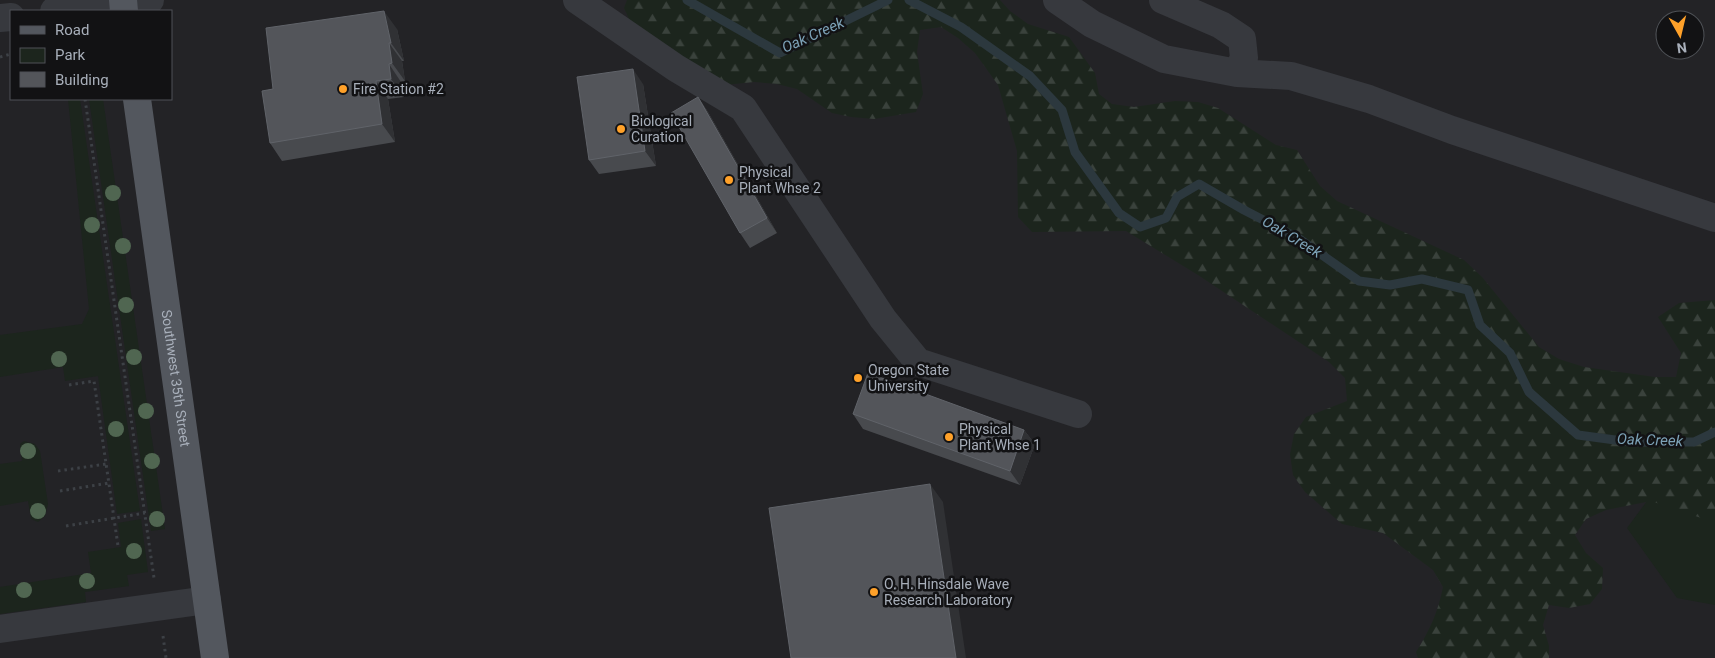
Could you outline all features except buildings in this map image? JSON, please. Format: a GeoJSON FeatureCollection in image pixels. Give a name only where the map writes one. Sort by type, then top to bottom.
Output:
{"type":"FeatureCollection","features":[{"type":"Feature","properties":{"kind":"main road","name":"Southwest 35th Street"},"geometry":{"type":"LineString","coordinates":[[137,100],[215,658]]}},
{"type":"Feature","properties":{"kind":"street"},"geometry":{"type":"LineString","coordinates":[[66,10],[124,5],[150,0]]}},
{"type":"Feature","properties":{"kind":"street"},"geometry":{"type":"LineString","coordinates":[[577,0],[676,68],[743,108],[883,319],[918,362],[1078,414]]}},
{"type":"Feature","properties":{"kind":"street"},"geometry":{"type":"LineString","coordinates":[[1057,0],[1092,24],[1164,59],[1237,73],[1291,76],[1360,96],[1452,130],[1715,218]]}},
{"type":"Feature","properties":{"kind":"street"},"geometry":{"type":"LineString","coordinates":[[1163,0],[1221,25],[1242,39],[1244,58],[1237,73]]}},
{"type":"Feature","properties":{"kind":"street"},"geometry":{"type":"LineString","coordinates":[[0,629],[208,600]]}},
{"type":"Feature","properties":{"kind":"path"},"geometry":{"type":"LineString","coordinates":[[85,100],[166,658]]}},
{"type":"Feature","properties":{"kind":"path"},"geometry":{"type":"LineString","coordinates":[[69,385],[94,381],[118,546]]}},
{"type":"Feature","properties":{"kind":"path"},"geometry":{"type":"LineString","coordinates":[[58,471],[106,464]]}},
{"type":"Feature","properties":{"kind":"path"},"geometry":{"type":"LineString","coordinates":[[60,491],[108,483]]}},
{"type":"Feature","properties":{"kind":"path"},"geometry":{"type":"LineString","coordinates":[[66,526],[145,513]]}},
{"type":"Feature","properties":{"kind":"shaded area","name":"Oregon State University"},"geometry":{"type":"Polygon","coordinates":[[[0,0],[1715,0],[1715,658],[0,658],[0,0]]]}},
{"type":"Feature","properties":{"kind":"green space"},"geometry":{"type":"Polygon","coordinates":[[[627,0],[1000,0],[1010,11],[1028,24],[1069,37],[1095,73],[1099,94],[1112,104],[1134,107],[1175,101],[1198,102],[1218,108],[1276,145],[1297,150],[1320,186],[1337,201],[1464,260],[1482,277],[1539,347],[1559,359],[1584,367],[1655,377],[1676,377],[1681,353],[1658,317],[1679,303],[1715,300],[1715,520],[1710,521],[1651,501],[1606,510],[1586,519],[1575,535],[1586,553],[1603,568],[1602,589],[1590,604],[1569,608],[1549,605],[1543,625],[1549,646],[1549,658],[1418,658],[1416,652],[1433,621],[1443,587],[1433,570],[1383,533],[1342,524],[1305,492],[1293,475],[1290,454],[1294,434],[1306,417],[1347,401],[1345,378],[1329,362],[1198,275],[1126,231],[1032,232],[1018,217],[1017,151],[998,85],[975,53],[958,38],[941,27],[920,30],[917,52],[923,94],[916,112],[874,119],[851,117],[832,113],[797,89],[777,84],[754,82],[715,86],[641,45],[624,8],[627,0]]]}},
{"type":"Feature","properties":{"kind":"green space"},"geometry":{"type":"Polygon","coordinates":[[[68,100],[80,100],[140,511],[117,514],[98,376],[65,381],[63,367],[0,377],[0,335],[82,324],[89,309],[68,100]]]}},
{"type":"Feature","properties":{"kind":"green space"},"geometry":{"type":"Polygon","coordinates":[[[89,100],[103,100],[165,529],[151,531],[89,100]]]}},
{"type":"Feature","properties":{"kind":"green space"},"geometry":{"type":"Polygon","coordinates":[[[24,441],[35,444],[40,451],[48,504],[45,516],[38,522],[31,519],[28,501],[0,506],[0,464],[22,461],[20,444],[24,441]]]}},
{"type":"Feature","properties":{"kind":"green space"},"geometry":{"type":"Polygon","coordinates":[[[1715,483],[1715,605],[1677,598],[1627,528],[1656,489],[1715,483]]]}},
{"type":"Feature","properties":{"kind":"green space"},"geometry":{"type":"Polygon","coordinates":[[[141,519],[148,572],[127,575],[129,586],[85,592],[86,602],[0,614],[0,587],[91,573],[88,552],[121,547],[118,523],[141,519]]]}},
{"type":"Feature","properties":{"kind":"waterway","name":"Oak Creek"},"geometry":{"type":"LineString","coordinates":[[687,0],[780,53],[888,0]]}},
{"type":"Feature","properties":{"kind":"waterway","name":"Oak Creek"},"geometry":{"type":"LineString","coordinates":[[909,0],[961,27],[1030,76],[1062,110],[1075,152],[1119,213],[1140,227],[1166,218],[1177,197],[1199,184],[1298,238],[1359,281],[1390,285],[1422,279],[1468,290],[1480,325],[1510,353],[1529,392],[1578,435],[1630,442],[1694,442],[1715,432]]}},
{"type":"Feature","properties":{"kind":"place","name":"Fire Station #2"},"geometry":{"type":"Point","coordinates":[343,89]}},
{"type":"Feature","properties":{"kind":"place","name":"Biological Curation"},"geometry":{"type":"Point","coordinates":[621,129]}},
{"type":"Feature","properties":{"kind":"place","name":"Physical Plant Whse 2"},"geometry":{"type":"Point","coordinates":[729,180]}},
{"type":"Feature","properties":{"kind":"place","name":"Oregon State University"},"geometry":{"type":"Point","coordinates":[858,378]}},
{"type":"Feature","properties":{"kind":"place","name":"Physical Plant Whse 1"},"geometry":{"type":"Point","coordinates":[949,437]}},
{"type":"Feature","properties":{"kind":"place","name":"O. H. Hinsdale Wave Research Laboratory"},"geometry":{"type":"Point","coordinates":[874,592]}}]}
